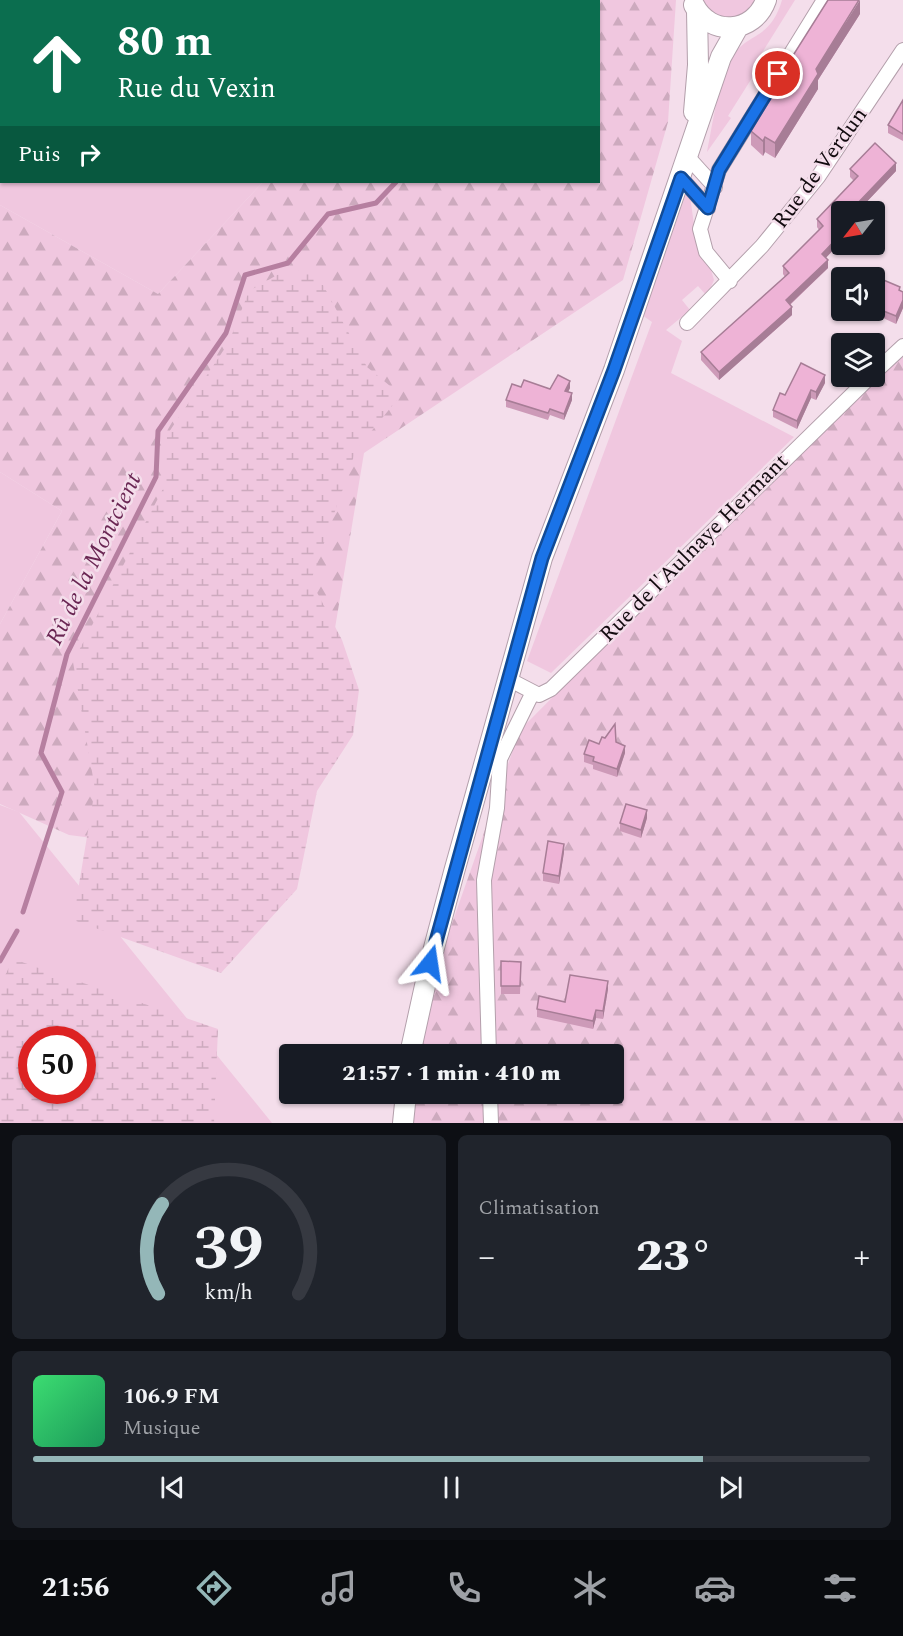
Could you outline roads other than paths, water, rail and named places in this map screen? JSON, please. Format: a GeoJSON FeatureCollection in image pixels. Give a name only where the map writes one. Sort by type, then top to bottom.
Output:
{"type":"FeatureCollection","features":[{"type":"Feature","properties":{"kind":"main road"},"geometry":{"type":"LineString","coordinates":[[694,6],[715,26],[738,27],[755,18],[766,0]]}},
{"type":"Feature","properties":{"kind":"main road"},"geometry":{"type":"LineString","coordinates":[[690,147],[698,65],[694,6]]}},
{"type":"Feature","properties":{"kind":"main road"},"geometry":{"type":"LineString","coordinates":[[412,1044],[430,963],[490,776],[510,680],[542,558],[614,370],[721,57],[738,27]]}},
{"type":"Feature","properties":{"kind":"main road"},"geometry":{"type":"LineString","coordinates":[[403,1123],[404,1104]]}},
{"type":"Feature","properties":{"kind":"street"},"geometry":{"type":"LineString","coordinates":[[730,281],[706,252],[700,229],[719,170],[824,0]]}},
{"type":"Feature","properties":{"kind":"street","name":"Rue de Verdun"},"geometry":{"type":"LineString","coordinates":[[687,323],[730,281],[819,177],[903,50]]}},
{"type":"Feature","properties":{"kind":"street"},"geometry":{"type":"LineString","coordinates":[[690,147],[715,187]]}},
{"type":"Feature","properties":{"kind":"street"},"geometry":{"type":"LineString","coordinates":[[681,178],[708,208]]}},
{"type":"Feature","properties":{"kind":"street"},"geometry":{"type":"LineString","coordinates":[[885,363],[903,346]]}},
{"type":"Feature","properties":{"kind":"street","name":"Rue de l'Aulnaye Hermant"},"geometry":{"type":"LineString","coordinates":[[533,692],[539,695],[551,689],[859,387]]}},
{"type":"Feature","properties":{"kind":"street"},"geometry":{"type":"LineString","coordinates":[[489,1044],[484,880],[497,808],[490,776],[533,692],[510,680]]}},
{"type":"Feature","properties":{"kind":"street"},"geometry":{"type":"LineString","coordinates":[[490,1104],[490,1123]]}},
{"type":"Feature","properties":{"kind":"waterway","name":"Rû de la Montcient"},"geometry":{"type":"LineString","coordinates":[[23,912],[62,792],[41,753],[67,654],[156,477],[158,431],[226,333],[245,275],[288,263],[328,214],[376,203],[395,183]]}},
{"type":"Feature","properties":{"kind":"waterway","name":"Rû de la Montcient"},"geometry":{"type":"LineString","coordinates":[[0,961],[17,931]]}}]}
